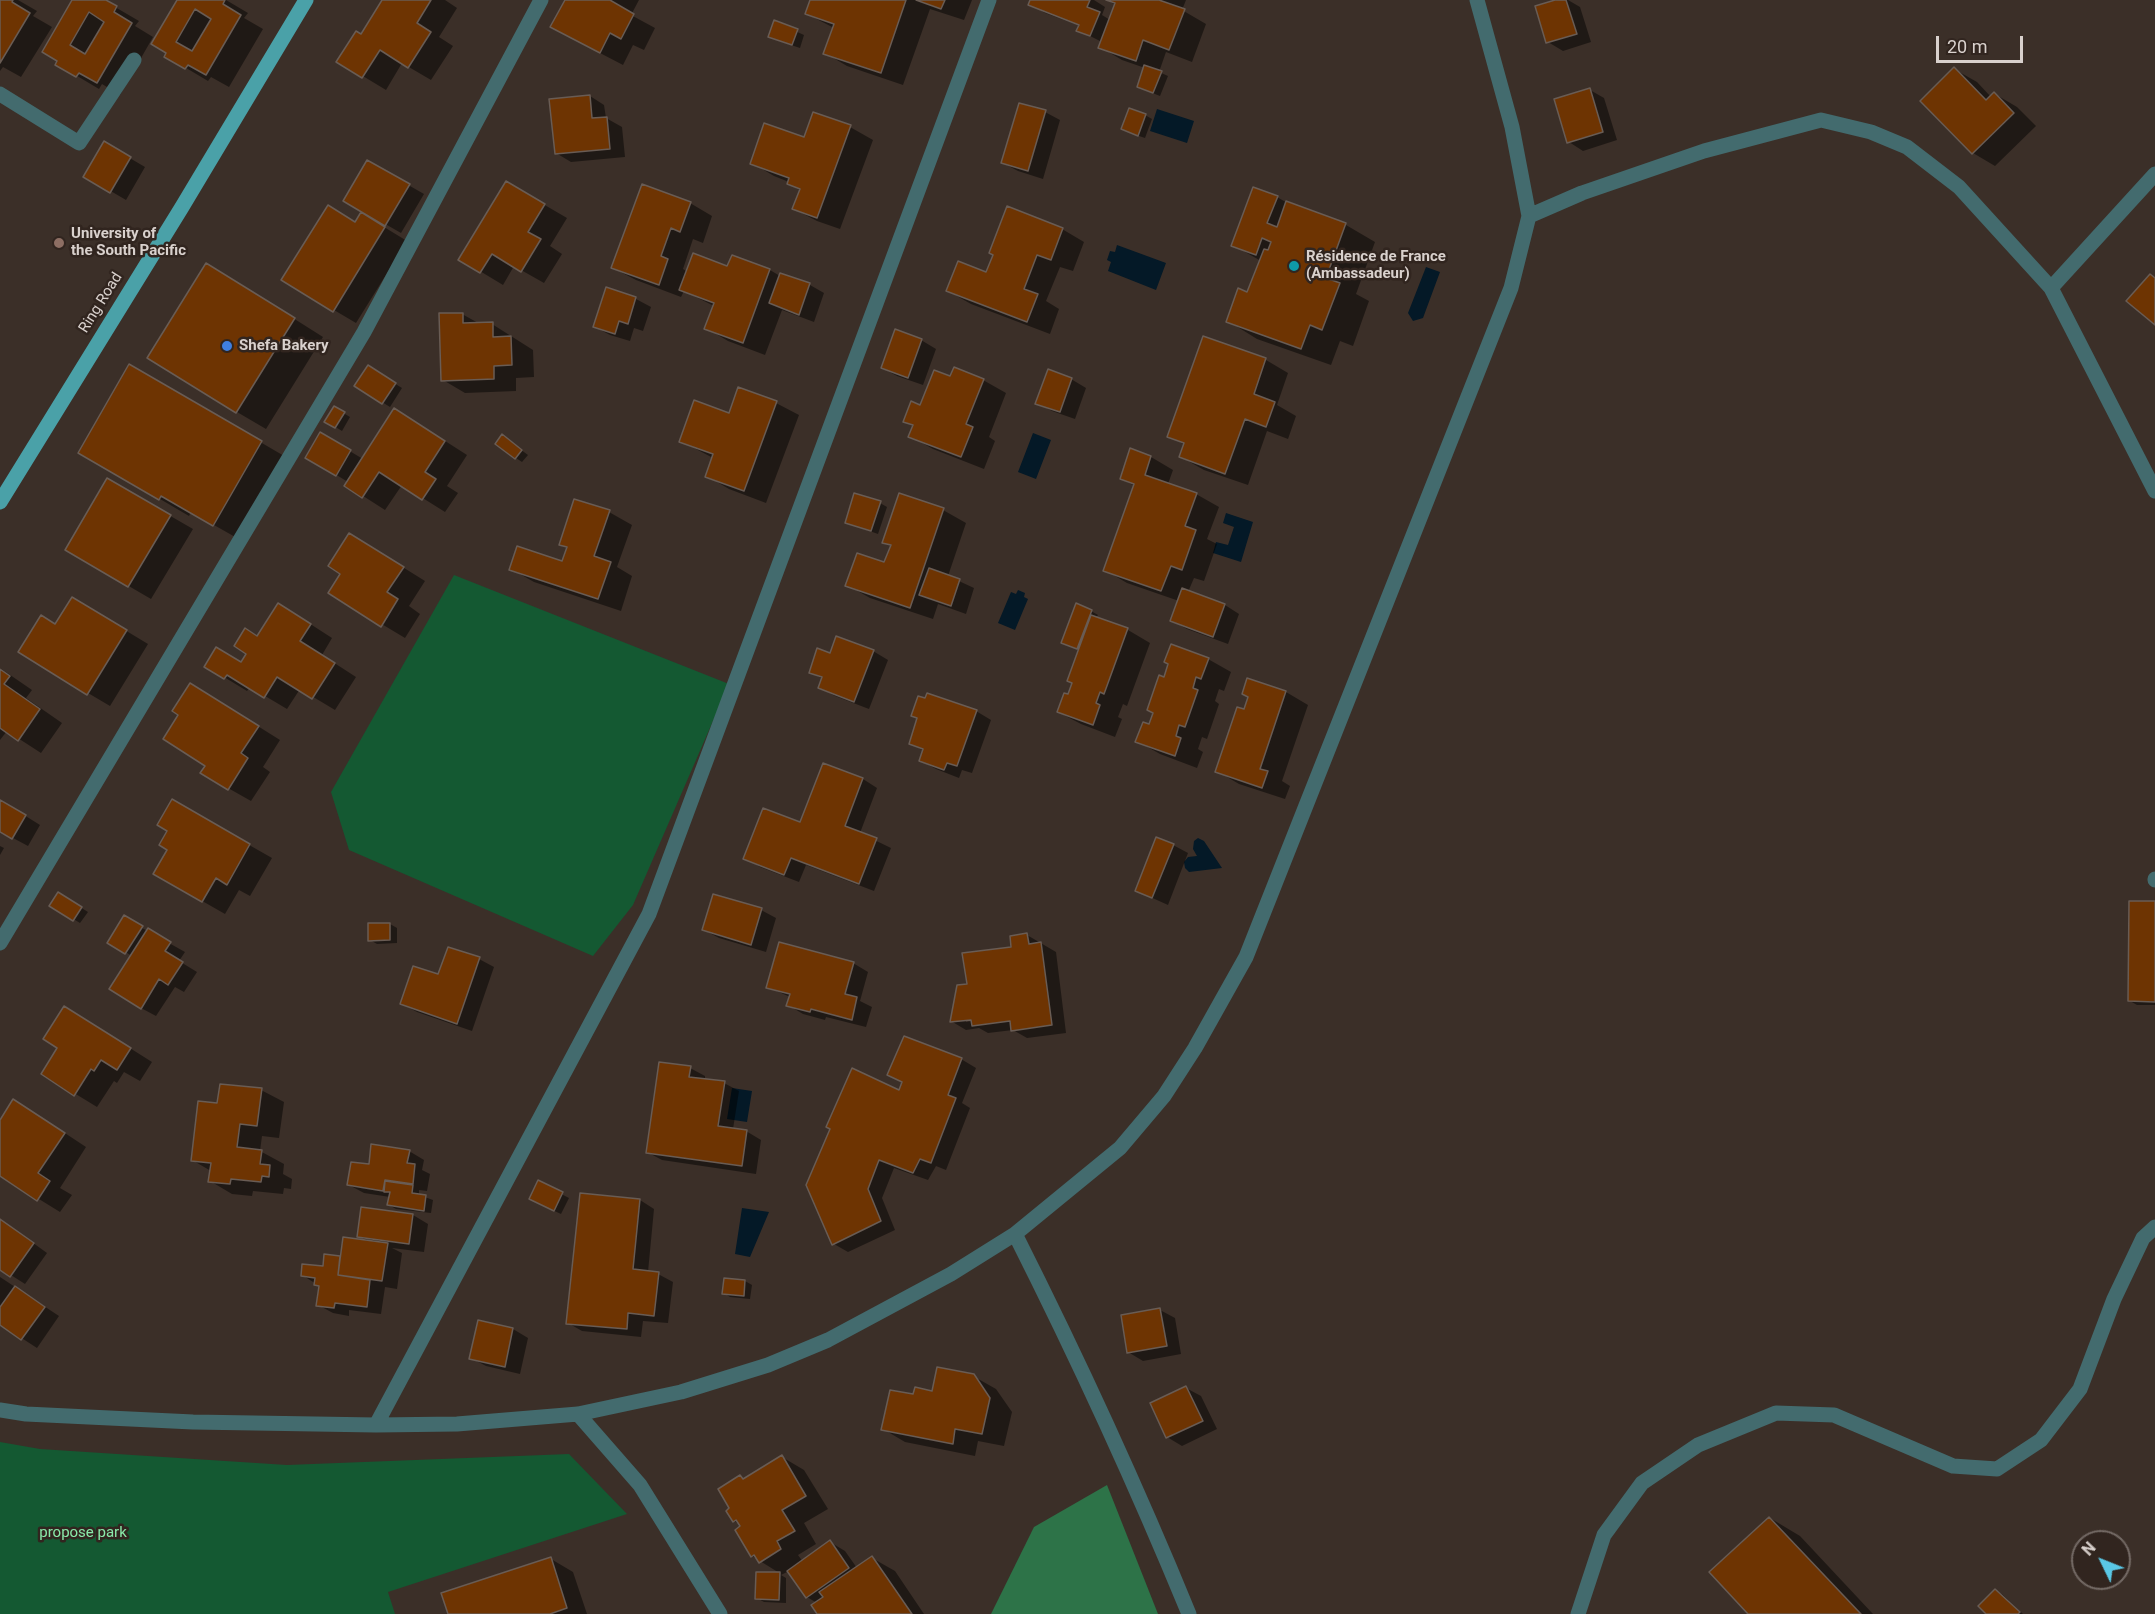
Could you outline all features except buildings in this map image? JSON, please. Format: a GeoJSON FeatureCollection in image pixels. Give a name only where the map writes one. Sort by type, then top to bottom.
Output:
{"type":"FeatureCollection","features":[{"type":"Feature","properties":{"kind":"main road","name":"Ring Road"},"geometry":{"type":"LineString","coordinates":[[0,502],[182,207],[306,0]]}},
{"type":"Feature","properties":{"kind":"street"},"geometry":{"type":"LineString","coordinates":[[0,943],[364,332],[541,0]]}},
{"type":"Feature","properties":{"kind":"street"},"geometry":{"type":"LineString","coordinates":[[376,1425],[649,914],[989,0]]}},
{"type":"Feature","properties":{"kind":"street"},"geometry":{"type":"LineString","coordinates":[[0,1410],[26,1414],[193,1422],[457,1424],[578,1414],[681,1392],[778,1361],[828,1340],[951,1274],[1015,1234],[1120,1148],[1164,1096],[1195,1048],[1246,957],[1511,288],[1529,216],[1512,127],[1477,0]]}},
{"type":"Feature","properties":{"kind":"street"},"geometry":{"type":"LineString","coordinates":[[0,94],[79,144],[134,60]]}},
{"type":"Feature","properties":{"kind":"street"},"geometry":{"type":"LineString","coordinates":[[1529,216],[1582,194],[1704,151],[1821,120],[1871,132],[1907,147],[1959,187],[2051,288],[2155,491]]}},
{"type":"Feature","properties":{"kind":"street"},"geometry":{"type":"LineString","coordinates":[[2051,288],[2155,174]]}},
{"type":"Feature","properties":{"kind":"street"},"geometry":{"type":"LineString","coordinates":[[1578,1614],[1604,1535],[1642,1483],[1698,1445],[1776,1413],[1834,1414],[1953,1466],[1997,1469],[2041,1440],[2080,1389],[2114,1299],[2143,1238],[2155,1227]]}},
{"type":"Feature","properties":{"kind":"street"},"geometry":{"type":"LineString","coordinates":[[1015,1234],[1053,1308],[1145,1506],[1189,1614]]}},
{"type":"Feature","properties":{"kind":"street"},"geometry":{"type":"LineString","coordinates":[[578,1414],[640,1485],[720,1614]]}},
{"type":"Feature","properties":{"kind":"green space"},"geometry":{"type":"Polygon","coordinates":[[[454,575],[729,684],[633,905],[593,956],[349,850],[331,792],[454,575]]]}},
{"type":"Feature","properties":{"kind":"green space","name":"propose park"},"geometry":{"type":"Polygon","coordinates":[[[0,1442],[40,1449],[287,1465],[569,1454],[627,1514],[388,1592],[395,1614],[0,1614],[0,1442]]]}},
{"type":"Feature","properties":{"kind":"green space"},"geometry":{"type":"Polygon","coordinates":[[[1107,1485],[1158,1614],[991,1614],[1034,1527],[1107,1485]]]}},
{"type":"Feature","properties":{"kind":"water"},"geometry":{"type":"Polygon","coordinates":[[[1157,109],[1194,121],[1187,143],[1150,131],[1157,109]]]}},
{"type":"Feature","properties":{"kind":"water"},"geometry":{"type":"Polygon","coordinates":[[[1117,245],[1166,263],[1156,290],[1108,271],[1111,262],[1107,260],[1110,251],[1115,252],[1117,245]]]}},
{"type":"Feature","properties":{"kind":"water"},"geometry":{"type":"Polygon","coordinates":[[[1426,267],[1440,272],[1423,318],[1413,321],[1408,313],[1426,267]]]}},
{"type":"Feature","properties":{"kind":"water"},"geometry":{"type":"Polygon","coordinates":[[[1033,433],[1051,440],[1036,479],[1018,472],[1033,433]]]}},
{"type":"Feature","properties":{"kind":"water"},"geometry":{"type":"Polygon","coordinates":[[[1226,513],[1253,522],[1241,562],[1213,553],[1216,542],[1228,545],[1234,527],[1223,523],[1226,513]]]}},
{"type":"Feature","properties":{"kind":"water"},"geometry":{"type":"Polygon","coordinates":[[[1018,590],[1025,593],[1024,597],[1028,599],[1015,630],[998,623],[1011,592],[1016,594],[1018,590]]]}},
{"type":"Feature","properties":{"kind":"water"},"geometry":{"type":"Polygon","coordinates":[[[1198,838],[1204,841],[1222,868],[1189,872],[1185,868],[1184,862],[1188,857],[1197,856],[1193,849],[1194,841],[1198,838]]]}},
{"type":"Feature","properties":{"kind":"water"},"geometry":{"type":"Polygon","coordinates":[[[732,1088],[752,1091],[747,1122],[727,1119],[732,1088]]]}},
{"type":"Feature","properties":{"kind":"water"},"geometry":{"type":"Polygon","coordinates":[[[742,1208],[769,1212],[750,1257],[735,1254],[742,1208]]]}},
{"type":"Feature","properties":{"kind":"place","name":"University of the South Pacific"},"geometry":{"type":"Point","coordinates":[59,243]}},
{"type":"Feature","properties":{"kind":"place","name":"Résidence de France (Ambassadeur)"},"geometry":{"type":"Point","coordinates":[1294,266]}},
{"type":"Feature","properties":{"kind":"place","name":"Shefa Bakery"},"geometry":{"type":"Point","coordinates":[227,346]}}]}
